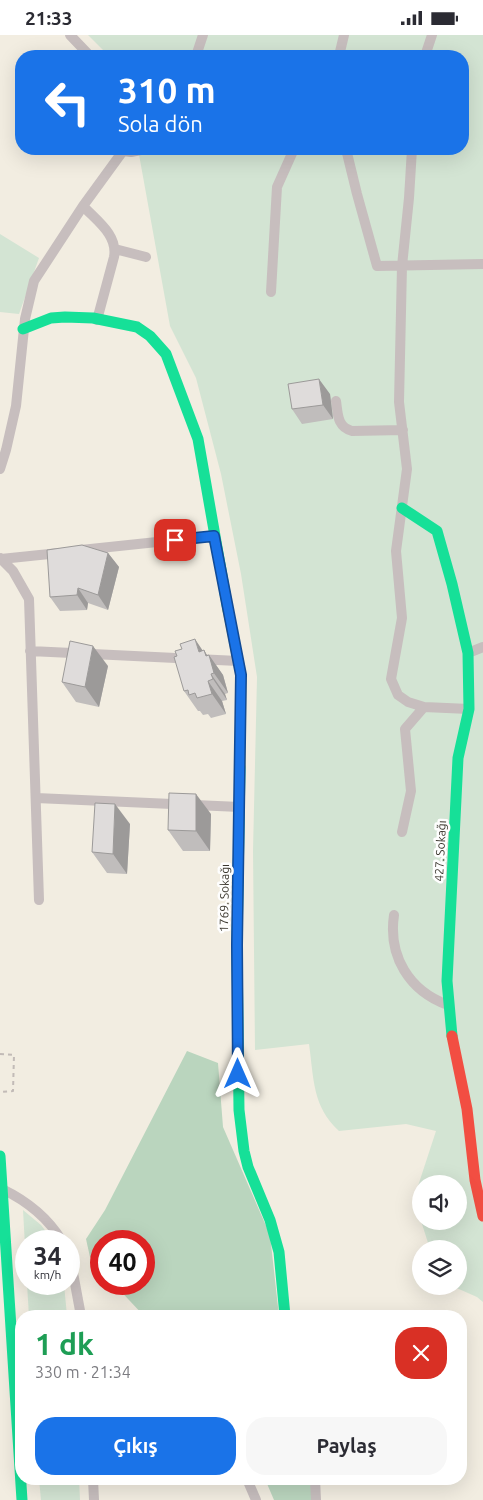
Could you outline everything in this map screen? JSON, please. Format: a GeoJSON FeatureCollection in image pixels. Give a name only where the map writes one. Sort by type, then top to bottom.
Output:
{"type":"FeatureCollection","features":[{"type":"Feature","properties":{"kind":"main road","name":"1769. Sokağı"},"geometry":{"type":"LineString","coordinates":[[24,329],[42,320],[62,316],[97,319],[136,327],[150,336],[166,354],[198,439],[214,536],[241,675],[237,945],[239,1110],[248,1167],[270,1220],[278,1252],[284,1310]]}},
{"type":"Feature","properties":{"kind":"main road","name":"427. Sokağı"},"geometry":{"type":"LineString","coordinates":[[402,508],[437,531],[468,653],[469,709],[458,758],[447,957],[448,1005],[454,1051],[465,1095],[477,1191],[483,1216]]}},
{"type":"Feature","properties":{"kind":"main road"},"geometry":{"type":"LineString","coordinates":[[0,1156],[15,1391]]}},
{"type":"Feature","properties":{"kind":"main road"},"geometry":{"type":"LineString","coordinates":[[21,1485],[22,1500]]}},
{"type":"Feature","properties":{"kind":"street"},"geometry":{"type":"LineString","coordinates":[[70,35],[84,50]]}},
{"type":"Feature","properties":{"kind":"street"},"geometry":{"type":"LineString","coordinates":[[198,50],[202,35]]}},
{"type":"Feature","properties":{"kind":"street"},"geometry":{"type":"LineString","coordinates":[[340,50],[344,35]]}},
{"type":"Feature","properties":{"kind":"street"},"geometry":{"type":"LineString","coordinates":[[428,50],[432,35]]}},
{"type":"Feature","properties":{"kind":"street"},"geometry":{"type":"LineString","coordinates":[[0,469],[16,406],[24,329],[34,281],[83,206],[119,155]]}},
{"type":"Feature","properties":{"kind":"street"},"geometry":{"type":"LineString","coordinates":[[271,293],[277,187],[291,155]]}},
{"type":"Feature","properties":{"kind":"street"},"geometry":{"type":"LineString","coordinates":[[347,155],[377,266],[483,264]]}},
{"type":"Feature","properties":{"kind":"street"},"geometry":{"type":"LineString","coordinates":[[412,155],[402,266],[399,402],[408,469],[396,551],[402,618],[391,679],[395,690],[402,699],[424,707],[469,709]]}},
{"type":"Feature","properties":{"kind":"street"},"geometry":{"type":"LineString","coordinates":[[83,206],[112,237],[115,249],[97,319]]}},
{"type":"Feature","properties":{"kind":"street"},"geometry":{"type":"LineString","coordinates":[[115,249],[146,257]]}},
{"type":"Feature","properties":{"kind":"street"},"geometry":{"type":"LineString","coordinates":[[336,401],[339,419],[347,430],[402,430]]}},
{"type":"Feature","properties":{"kind":"street"},"geometry":{"type":"LineString","coordinates":[[1,558],[214,536]]}},
{"type":"Feature","properties":{"kind":"street"},"geometry":{"type":"LineString","coordinates":[[1,558],[19,580],[29,599],[39,900]]}},
{"type":"Feature","properties":{"kind":"street"},"geometry":{"type":"LineString","coordinates":[[468,653],[483,647]]}},
{"type":"Feature","properties":{"kind":"street"},"geometry":{"type":"LineString","coordinates":[[30,651],[238,661]]}},
{"type":"Feature","properties":{"kind":"street"},"geometry":{"type":"LineString","coordinates":[[402,832],[411,791],[405,729],[424,707]]}},
{"type":"Feature","properties":{"kind":"street"},"geometry":{"type":"LineString","coordinates":[[36,798],[240,807]]}},
{"type":"Feature","properties":{"kind":"street"},"geometry":{"type":"LineString","coordinates":[[394,915],[394,943],[403,970],[422,991],[439,1002],[448,1005]]}},
{"type":"Feature","properties":{"kind":"street"},"geometry":{"type":"LineString","coordinates":[[2,1189],[35,1209],[54,1230]]}},
{"type":"Feature","properties":{"kind":"street"},"geometry":{"type":"LineString","coordinates":[[78,1295],[80,1310]]}},
{"type":"Feature","properties":{"kind":"street"},"geometry":{"type":"LineString","coordinates":[[93,1485],[94,1500]]}},
{"type":"Feature","properties":{"kind":"street"},"geometry":{"type":"LineString","coordinates":[[250,1485],[256,1500]]}},
{"type":"Feature","properties":{"kind":"street"},"geometry":{"type":"LineString","coordinates":[[315,1485],[316,1500]]}},
{"type":"Feature","properties":{"kind":"path"},"geometry":{"type":"LineString","coordinates":[[0,1053],[14,1055],[13,1091],[0,1092]]}},
{"type":"Feature","properties":{"kind":"green space"},"geometry":{"type":"Polygon","coordinates":[[[88,35],[483,35],[483,1302],[467,1293],[467,1240],[427,1240],[424,1230],[467,1230],[467,1175],[422,1175],[436,1131],[406,1124],[339,1131],[330,1122],[319,1102],[309,1044],[255,1050],[253,851],[257,677],[241,574],[221,474],[196,378],[170,326],[139,155],[469,155],[469,50],[103,50],[88,35]]]}},
{"type":"Feature","properties":{"kind":"green space"},"geometry":{"type":"Polygon","coordinates":[[[0,234],[39,258],[19,314],[0,312],[0,234]]]}},
{"type":"Feature","properties":{"kind":"green space"},"geometry":{"type":"Polygon","coordinates":[[[187,1051],[218,1063],[223,1127],[270,1235],[278,1310],[138,1310],[124,1295],[155,1295],[155,1230],[92,1230],[105,1210],[187,1051]]]}},
{"type":"Feature","properties":{"kind":"green space"},"geometry":{"type":"Polygon","coordinates":[[[23,1210],[45,1230],[24,1230],[23,1210]]]}},
{"type":"Feature","properties":{"kind":"green space"},"geometry":{"type":"Polygon","coordinates":[[[90,1233],[90,1257],[86,1239],[90,1233]]]}},
{"type":"Feature","properties":{"kind":"green space"},"geometry":{"type":"Polygon","coordinates":[[[28,1295],[65,1295],[66,1310],[29,1310],[28,1295]]]}},
{"type":"Feature","properties":{"kind":"green space"},"geometry":{"type":"Polygon","coordinates":[[[40,1485],[79,1485],[80,1500],[41,1500],[40,1485]]]}},
{"type":"Feature","properties":{"kind":"green space"},"geometry":{"type":"Polygon","coordinates":[[[268,1485],[313,1485],[314,1500],[274,1500],[268,1485]]]}},
{"type":"Feature","properties":{"kind":"building"},"geometry":{"type":"Polygon","coordinates":[[[319,379],[323,405],[292,409],[288,384],[319,379]]]}},
{"type":"Feature","properties":{"kind":"building"},"geometry":{"type":"Polygon","coordinates":[[[82,545],[108,553],[98,595],[78,588],[77,595],[50,597],[47,550],[82,545]]]}},
{"type":"Feature","properties":{"kind":"building"},"geometry":{"type":"Polygon","coordinates":[[[195,639],[199,652],[204,650],[206,656],[209,655],[214,673],[211,674],[213,679],[208,681],[212,694],[197,698],[195,693],[189,695],[188,690],[184,691],[174,657],[177,656],[175,651],[182,649],[180,644],[195,639]]]}},
{"type":"Feature","properties":{"kind":"building"},"geometry":{"type":"Polygon","coordinates":[[[70,641],[93,646],[85,687],[62,682],[70,641]]]}},
{"type":"Feature","properties":{"kind":"building"},"geometry":{"type":"Polygon","coordinates":[[[169,793],[196,794],[196,831],[168,830],[169,793]]]}},
{"type":"Feature","properties":{"kind":"building"},"geometry":{"type":"Polygon","coordinates":[[[95,803],[115,804],[113,854],[92,852],[95,803]]]}},
{"type":"Feature","properties":{"kind":"traffic: fast"},"geometry":{"type":"LineString","coordinates":[[23,329],[51,318],[93,318],[137,327],[150,336],[166,354],[198,439],[228,610]]}},
{"type":"Feature","properties":{"kind":"traffic: fast"},"geometry":{"type":"LineString","coordinates":[[402,508],[437,531],[468,653],[469,709],[458,758],[447,981],[452,1036]]}},
{"type":"Feature","properties":{"kind":"traffic: fast"},"geometry":{"type":"LineString","coordinates":[[240,767],[237,945],[239,1110],[248,1167],[270,1220],[279,1252],[284,1310]]}},
{"type":"Feature","properties":{"kind":"traffic: fast"},"geometry":{"type":"LineString","coordinates":[[0,1156],[15,1391]]}},
{"type":"Feature","properties":{"kind":"traffic: fast"},"geometry":{"type":"LineString","coordinates":[[21,1485],[22,1500]]}},
{"type":"Feature","properties":{"kind":"traffic: slow"},"geometry":{"type":"LineString","coordinates":[[228,610],[241,675],[240,767]]}},
{"type":"Feature","properties":{"kind":"traffic: jam"},"geometry":{"type":"LineString","coordinates":[[452,1036],[467,1109],[475,1180],[483,1216]]}},
{"type":"Feature","properties":{"kind":"route"},"geometry":{"type":"LineString","coordinates":[[175,540],[214,536],[241,675],[237,945],[238,1074]]}}]}
